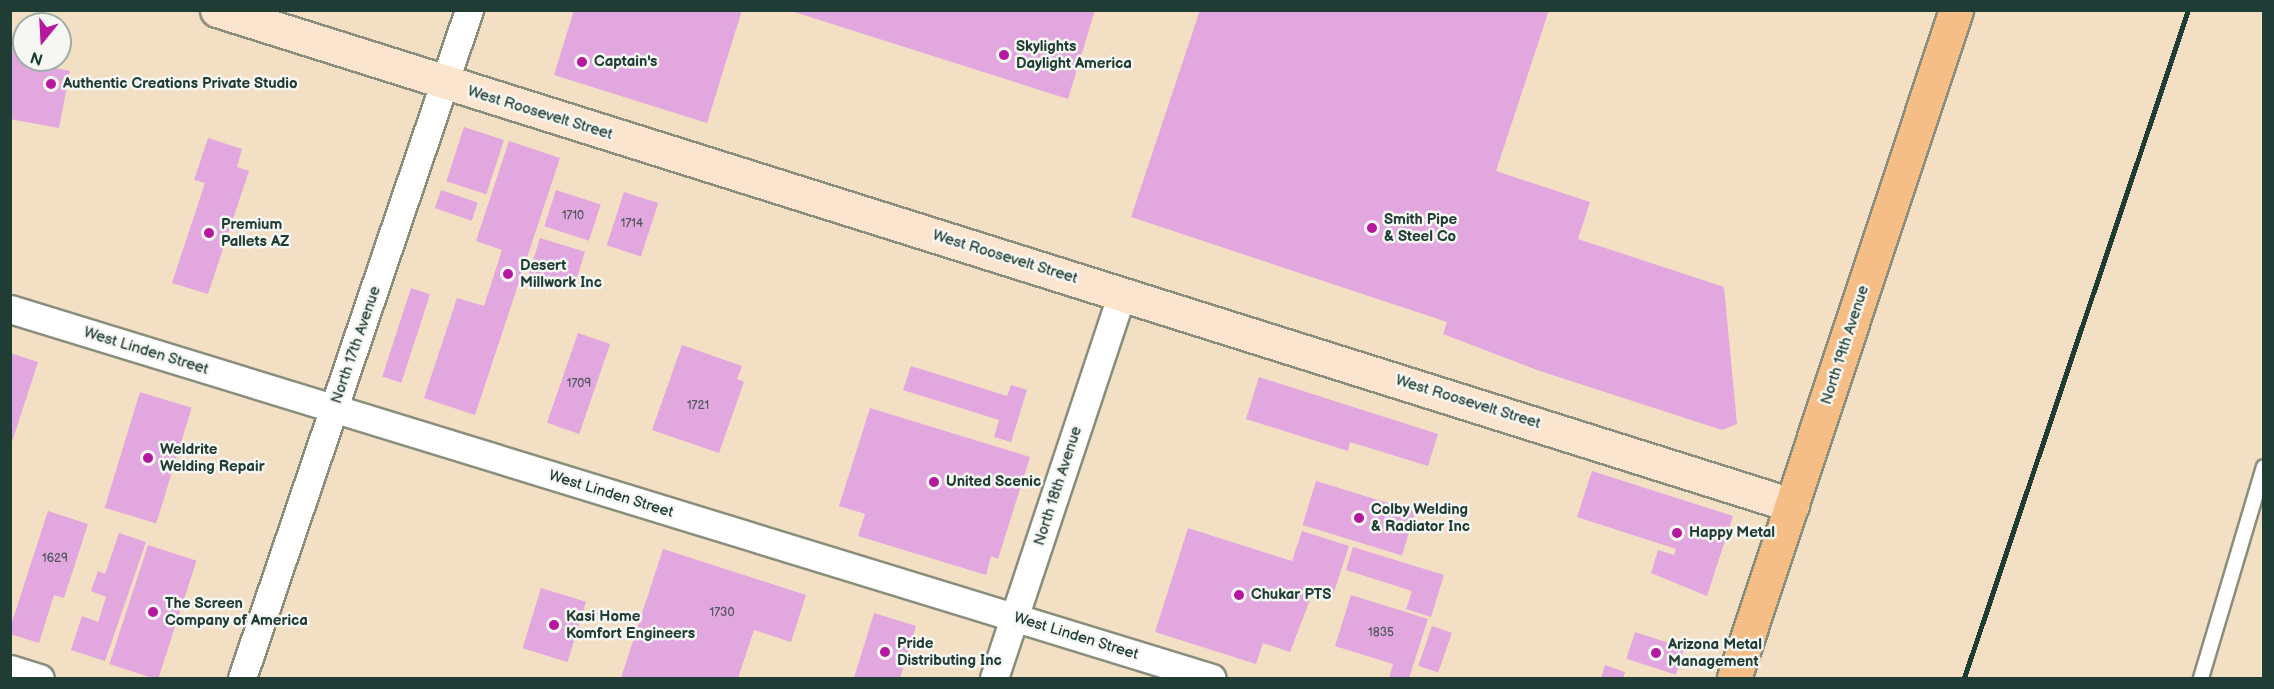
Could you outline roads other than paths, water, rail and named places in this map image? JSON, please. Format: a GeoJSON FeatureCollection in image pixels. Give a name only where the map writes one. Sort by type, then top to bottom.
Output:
{"type":"FeatureCollection","features":[{"type":"Feature","properties":{"kind":"main road","name":"North 19th Avenue"},"geometry":{"type":"LineString","coordinates":[[1734,678],[1956,10]]}},
{"type":"Feature","properties":{"kind":"street","name":"West Roosevelt Street"},"geometry":{"type":"LineString","coordinates":[[217,10],[1792,505]]}},
{"type":"Feature","properties":{"kind":"street","name":"North 17th Avenue"},"geometry":{"type":"LineString","coordinates":[[242,678],[469,10]]}},
{"type":"Feature","properties":{"kind":"street","name":"North 18th Avenue"},"geometry":{"type":"LineString","coordinates":[[994,678],[1122,294]]}},
{"type":"Feature","properties":{"kind":"street","name":"West Linden Street"},"geometry":{"type":"LineString","coordinates":[[10,309],[1212,678]]}},
{"type":"Feature","properties":{"kind":"street"},"geometry":{"type":"LineString","coordinates":[[10,669],[40,678]]}},
{"type":"Feature","properties":{"kind":"lane"},"geometry":{"type":"LineString","coordinates":[[2201,678],[2264,467]]}},
{"type":"Feature","properties":{"kind":"railway"},"geometry":{"type":"LineString","coordinates":[[1964,678],[2188,10]]}},
{"type":"Feature","properties":{"kind":"place","name":"Skylights Daylight America"},"geometry":{"type":"Point","coordinates":[1004,55]}},
{"type":"Feature","properties":{"kind":"place","name":"Captain's"},"geometry":{"type":"Point","coordinates":[582,62]}},
{"type":"Feature","properties":{"kind":"place","name":"Authentic Creations Private Studio"},"geometry":{"type":"Point","coordinates":[51,84]}},
{"type":"Feature","properties":{"kind":"place","name":"Smith Pipe & Steel Co"},"geometry":{"type":"Point","coordinates":[1372,228]}},
{"type":"Feature","properties":{"kind":"place","name":"Premium Pallets AZ"},"geometry":{"type":"Point","coordinates":[209,233]}},
{"type":"Feature","properties":{"kind":"place","name":"Desert Millwork Inc"},"geometry":{"type":"Point","coordinates":[508,274]}},
{"type":"Feature","properties":{"kind":"place","name":"Weldrite Welding Repair"},"geometry":{"type":"Point","coordinates":[148,458]}},
{"type":"Feature","properties":{"kind":"place","name":"United Scenic"},"geometry":{"type":"Point","coordinates":[934,482]}},
{"type":"Feature","properties":{"kind":"place","name":"Colby Welding & Radiator Inc"},"geometry":{"type":"Point","coordinates":[1359,518]}},
{"type":"Feature","properties":{"kind":"place","name":"Happy Metal"},"geometry":{"type":"Point","coordinates":[1677,533]}},
{"type":"Feature","properties":{"kind":"place","name":"Chukar PTS"},"geometry":{"type":"Point","coordinates":[1239,595]}},
{"type":"Feature","properties":{"kind":"place","name":"The Screen Company of America"},"geometry":{"type":"Point","coordinates":[153,612]}},
{"type":"Feature","properties":{"kind":"place","name":"Kasi Home Komfort Engineers"},"geometry":{"type":"Point","coordinates":[554,625]}},
{"type":"Feature","properties":{"kind":"place","name":"Pride Distributing Inc"},"geometry":{"type":"Point","coordinates":[885,652]}},
{"type":"Feature","properties":{"kind":"place","name":"Arizona Metal Management"},"geometry":{"type":"Point","coordinates":[1656,653]}}]}
